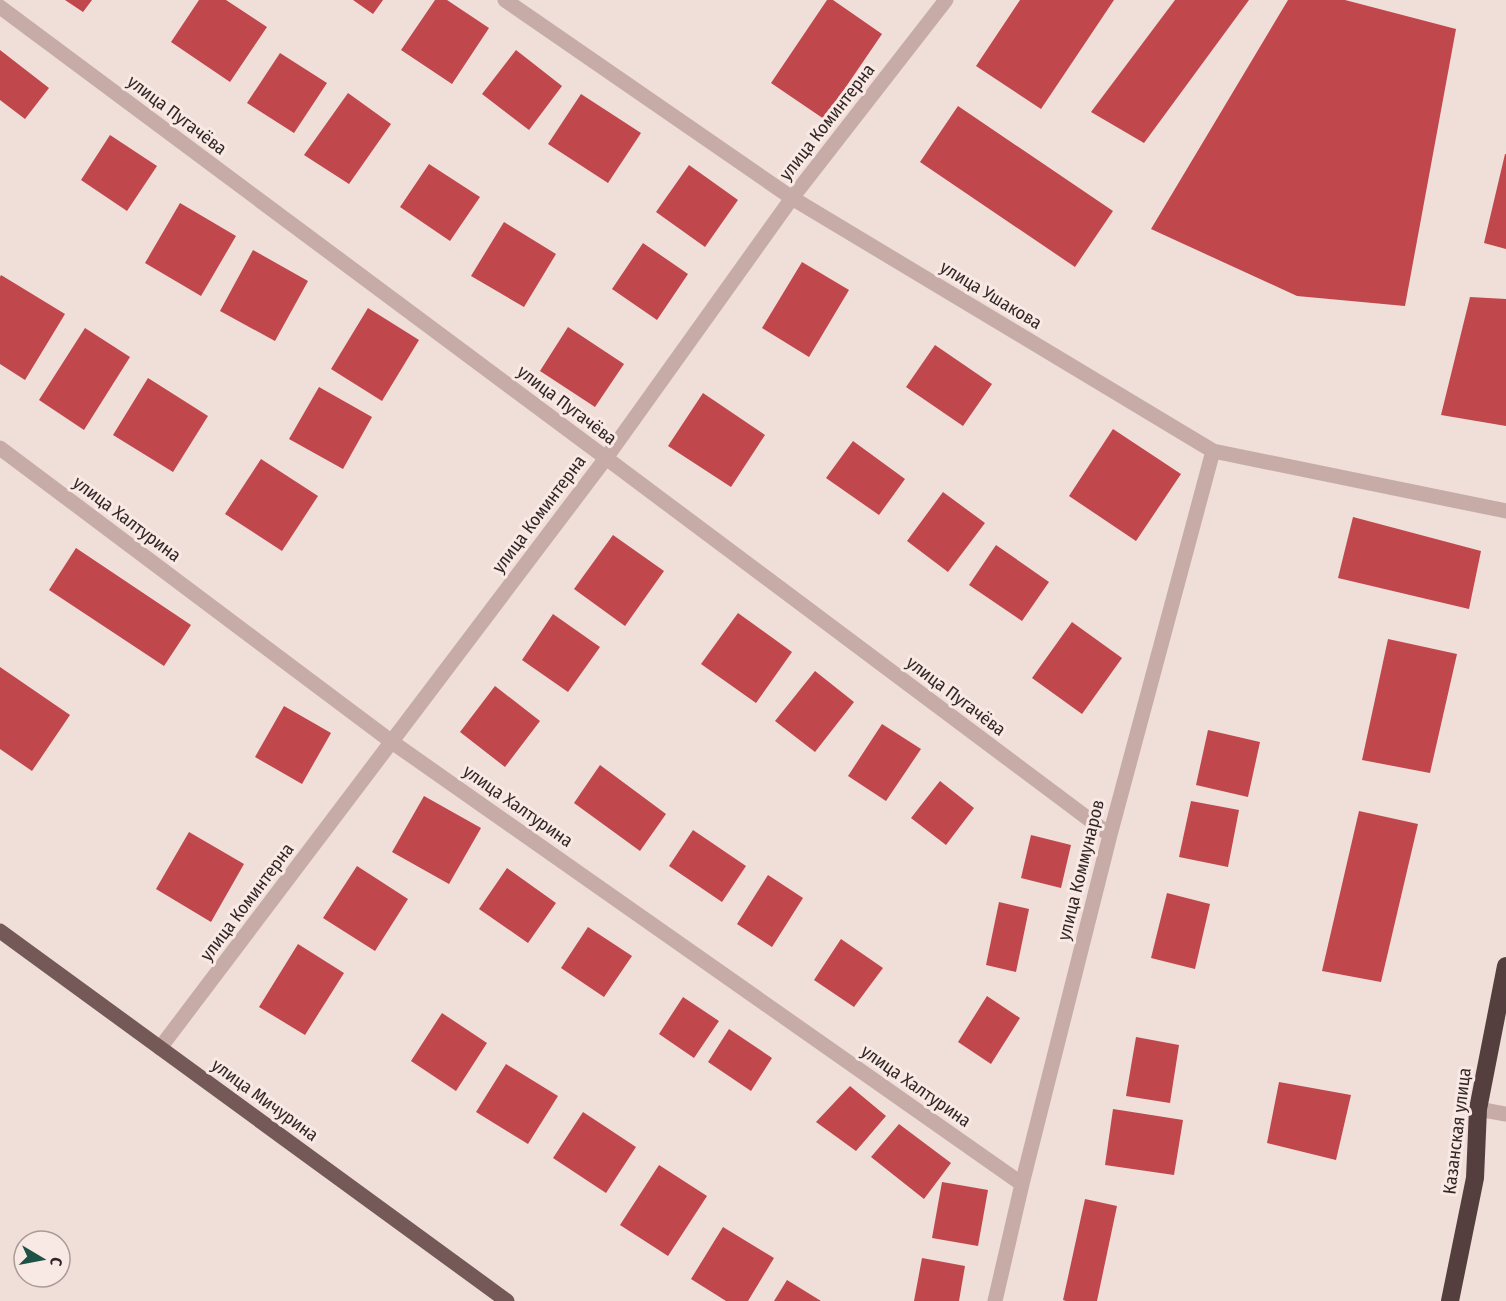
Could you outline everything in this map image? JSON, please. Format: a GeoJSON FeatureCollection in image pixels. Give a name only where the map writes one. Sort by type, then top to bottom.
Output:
{"type":"FeatureCollection","features":[{"type":"Feature","properties":{"kind":"highway","name":"Казанская улица"},"geometry":{"type":"LineString","coordinates":[[1450,1301],[1474,1178],[1478,1109],[1506,966]]}},
{"type":"Feature","properties":{"kind":"main road","name":"улица Мичурина"},"geometry":{"type":"LineString","coordinates":[[0,932],[507,1301]]}},
{"type":"Feature","properties":{"kind":"street","name":"улица Ушакова"},"geometry":{"type":"LineString","coordinates":[[506,0],[792,198],[1213,451],[1506,511]]}},
{"type":"Feature","properties":{"kind":"street","name":"улица Коминтерна"},"geometry":{"type":"LineString","coordinates":[[160,1048],[606,458],[792,198],[946,0]]}},
{"type":"Feature","properties":{"kind":"street","name":"улица Пугачёва"},"geometry":{"type":"LineString","coordinates":[[0,7],[1110,835]]}},
{"type":"Feature","properties":{"kind":"street","name":"улица Халтурина"},"geometry":{"type":"LineString","coordinates":[[0,448],[392,742],[1022,1184]]}},
{"type":"Feature","properties":{"kind":"street","name":"улица Коммунаров"},"geometry":{"type":"LineString","coordinates":[[995,1301],[1022,1184],[1110,835],[1213,451]]}},
{"type":"Feature","properties":{"kind":"street"},"geometry":{"type":"LineString","coordinates":[[1478,1109],[1506,1114]]}},
{"type":"Feature","properties":{"kind":"building"},"geometry":{"type":"Polygon","coordinates":[[[65,0],[92,0],[83,12],[65,0]]]}},
{"type":"Feature","properties":{"kind":"building"},"geometry":{"type":"Polygon","coordinates":[[[199,0],[226,0],[267,27],[230,82],[171,42],[199,0]]]}},
{"type":"Feature","properties":{"kind":"building"},"geometry":{"type":"Polygon","coordinates":[[[353,0],[383,0],[373,14],[353,0]]]}},
{"type":"Feature","properties":{"kind":"building"},"geometry":{"type":"Polygon","coordinates":[[[435,0],[447,0],[489,28],[452,84],[401,50],[435,0]]]}},
{"type":"Feature","properties":{"kind":"building"},"geometry":{"type":"Polygon","coordinates":[[[827,0],[833,0],[882,34],[824,119],[771,83],[827,0]]]}},
{"type":"Feature","properties":{"kind":"building"},"geometry":{"type":"Polygon","coordinates":[[[1020,0],[1114,0],[1041,109],[976,66],[1020,0]]]}},
{"type":"Feature","properties":{"kind":"building"},"geometry":{"type":"Polygon","coordinates":[[[1175,0],[1249,0],[1144,143],[1091,112],[1175,0]]]}},
{"type":"Feature","properties":{"kind":"building"},"geometry":{"type":"Polygon","coordinates":[[[1288,0],[1345,0],[1456,29],[1405,306],[1297,296],[1151,229],[1288,0]]]}},
{"type":"Feature","properties":{"kind":"building"},"geometry":{"type":"Polygon","coordinates":[[[0,50],[49,88],[25,119],[0,100],[0,50]]]}},
{"type":"Feature","properties":{"kind":"building"},"geometry":{"type":"Polygon","coordinates":[[[516,50],[562,86],[529,130],[482,94],[516,50]]]}},
{"type":"Feature","properties":{"kind":"building"},"geometry":{"type":"Polygon","coordinates":[[[280,53],[327,83],[294,133],[247,103],[280,53]]]}},
{"type":"Feature","properties":{"kind":"building"},"geometry":{"type":"Polygon","coordinates":[[[348,93],[391,124],[349,184],[304,155],[348,93]]]}},
{"type":"Feature","properties":{"kind":"building"},"geometry":{"type":"Polygon","coordinates":[[[581,94],[641,133],[608,183],[548,144],[581,94]]]}},
{"type":"Feature","properties":{"kind":"building"},"geometry":{"type":"Polygon","coordinates":[[[958,106],[1113,211],[1075,267],[920,162],[958,106]]]}},
{"type":"Feature","properties":{"kind":"building"},"geometry":{"type":"Polygon","coordinates":[[[110,135],[157,166],[127,211],[81,180],[110,135]]]}},
{"type":"Feature","properties":{"kind":"building"},"geometry":{"type":"Polygon","coordinates":[[[1506,154],[1506,249],[1484,243],[1506,154]]]}},
{"type":"Feature","properties":{"kind":"building"},"geometry":{"type":"Polygon","coordinates":[[[429,164],[480,197],[450,241],[400,207],[429,164]]]}},
{"type":"Feature","properties":{"kind":"building"},"geometry":{"type":"Polygon","coordinates":[[[689,165],[738,200],[705,247],[656,212],[689,165]]]}},
{"type":"Feature","properties":{"kind":"building"},"geometry":{"type":"Polygon","coordinates":[[[180,203],[236,236],[201,296],[145,263],[180,203]]]}},
{"type":"Feature","properties":{"kind":"building"},"geometry":{"type":"Polygon","coordinates":[[[504,222],[556,254],[524,307],[471,276],[504,222]]]}},
{"type":"Feature","properties":{"kind":"building"},"geometry":{"type":"Polygon","coordinates":[[[643,243],[688,274],[657,320],[612,289],[643,243]]]}},
{"type":"Feature","properties":{"kind":"building"},"geometry":{"type":"Polygon","coordinates":[[[253,250],[308,281],[275,341],[220,311],[253,250]]]}},
{"type":"Feature","properties":{"kind":"building"},"geometry":{"type":"Polygon","coordinates":[[[802,262],[849,290],[809,357],[762,328],[802,262]]]}},
{"type":"Feature","properties":{"kind":"building"},"geometry":{"type":"Polygon","coordinates":[[[1,275],[65,314],[25,380],[0,364],[1,275]]]}},
{"type":"Feature","properties":{"kind":"building"},"geometry":{"type":"Polygon","coordinates":[[[1470,297],[1506,299],[1506,426],[1441,415],[1470,297]]]}},
{"type":"Feature","properties":{"kind":"building"},"geometry":{"type":"Polygon","coordinates":[[[368,308],[419,340],[382,401],[331,369],[368,308]]]}},
{"type":"Feature","properties":{"kind":"building"},"geometry":{"type":"Polygon","coordinates":[[[568,327],[624,364],[595,407],[540,371],[568,327]]]}},
{"type":"Feature","properties":{"kind":"building"},"geometry":{"type":"Polygon","coordinates":[[[85,328],[130,357],[84,430],[39,400],[85,328]]]}},
{"type":"Feature","properties":{"kind":"building"},"geometry":{"type":"Polygon","coordinates":[[[935,345],[992,384],[963,426],[906,387],[935,345]]]}},
{"type":"Feature","properties":{"kind":"building"},"geometry":{"type":"Polygon","coordinates":[[[148,378],[208,416],[173,472],[113,435],[148,378]]]}},
{"type":"Feature","properties":{"kind":"building"},"geometry":{"type":"Polygon","coordinates":[[[319,387],[372,417],[343,469],[289,439],[319,387]]]}},
{"type":"Feature","properties":{"kind":"building"},"geometry":{"type":"Polygon","coordinates":[[[703,393],[765,435],[731,487],[668,446],[703,393]]]}},
{"type":"Feature","properties":{"kind":"building"},"geometry":{"type":"Polygon","coordinates":[[[1113,429],[1181,474],[1136,541],[1069,496],[1113,429]]]}},
{"type":"Feature","properties":{"kind":"building"},"geometry":{"type":"Polygon","coordinates":[[[853,441],[905,479],[879,515],[826,478],[853,441]]]}},
{"type":"Feature","properties":{"kind":"building"},"geometry":{"type":"Polygon","coordinates":[[[261,459],[318,496],[282,551],[225,514],[261,459]]]}},
{"type":"Feature","properties":{"kind":"building"},"geometry":{"type":"Polygon","coordinates":[[[943,492],[985,523],[948,572],[907,541],[943,492]]]}},
{"type":"Feature","properties":{"kind":"building"},"geometry":{"type":"Polygon","coordinates":[[[1353,517],[1481,551],[1469,609],[1338,578],[1353,517]]]}},
{"type":"Feature","properties":{"kind":"building"},"geometry":{"type":"Polygon","coordinates":[[[613,535],[664,571],[625,626],[574,589],[613,535]]]}},
{"type":"Feature","properties":{"kind":"building"},"geometry":{"type":"Polygon","coordinates":[[[996,545],[1049,582],[1022,621],[969,585],[996,545]]]}},
{"type":"Feature","properties":{"kind":"building"},"geometry":{"type":"Polygon","coordinates":[[[76,548],[191,625],[164,666],[49,590],[76,548]]]}},
{"type":"Feature","properties":{"kind":"building"},"geometry":{"type":"Polygon","coordinates":[[[738,613],[792,652],[756,703],[701,664],[738,613]]]}},
{"type":"Feature","properties":{"kind":"building"},"geometry":{"type":"Polygon","coordinates":[[[553,614],[600,647],[568,692],[522,660],[553,614]]]}},
{"type":"Feature","properties":{"kind":"building"},"geometry":{"type":"Polygon","coordinates":[[[1072,622],[1122,658],[1082,714],[1032,678],[1072,622]]]}},
{"type":"Feature","properties":{"kind":"building"},"geometry":{"type":"Polygon","coordinates":[[[1388,639],[1457,654],[1430,773],[1362,760],[1388,639]]]}},
{"type":"Feature","properties":{"kind":"building"},"geometry":{"type":"Polygon","coordinates":[[[0,667],[70,715],[32,771],[0,749],[0,667]]]}},
{"type":"Feature","properties":{"kind":"building"},"geometry":{"type":"Polygon","coordinates":[[[815,671],[854,702],[815,752],[775,721],[815,671]]]}},
{"type":"Feature","properties":{"kind":"building"},"geometry":{"type":"Polygon","coordinates":[[[495,686],[540,721],[505,767],[460,732],[495,686]]]}},
{"type":"Feature","properties":{"kind":"building"},"geometry":{"type":"Polygon","coordinates":[[[284,706],[331,733],[302,784],[255,757],[284,706]]]}},
{"type":"Feature","properties":{"kind":"building"},"geometry":{"type":"Polygon","coordinates":[[[882,724],[921,749],[886,801],[848,776],[882,724]]]}},
{"type":"Feature","properties":{"kind":"building"},"geometry":{"type":"Polygon","coordinates":[[[1208,730],[1260,742],[1248,797],[1196,785],[1208,730]]]}},
{"type":"Feature","properties":{"kind":"building"},"geometry":{"type":"Polygon","coordinates":[[[600,765],[666,814],[640,851],[574,803],[600,765]]]}},
{"type":"Feature","properties":{"kind":"building"},"geometry":{"type":"Polygon","coordinates":[[[940,781],[974,808],[946,845],[911,818],[940,781]]]}},
{"type":"Feature","properties":{"kind":"building"},"geometry":{"type":"Polygon","coordinates":[[[424,796],[481,828],[449,884],[392,852],[424,796]]]}},
{"type":"Feature","properties":{"kind":"building"},"geometry":{"type":"Polygon","coordinates":[[[1191,801],[1239,810],[1228,867],[1179,857],[1191,801]]]}},
{"type":"Feature","properties":{"kind":"building"},"geometry":{"type":"Polygon","coordinates":[[[1359,811],[1418,824],[1381,982],[1322,971],[1359,811]]]}},
{"type":"Feature","properties":{"kind":"building"},"geometry":{"type":"Polygon","coordinates":[[[693,830],[746,866],[722,902],[669,866],[693,830]]]}},
{"type":"Feature","properties":{"kind":"building"},"geometry":{"type":"Polygon","coordinates":[[[189,832],[244,864],[211,922],[156,889],[189,832]]]}},
{"type":"Feature","properties":{"kind":"building"},"geometry":{"type":"Polygon","coordinates":[[[1031,835],[1071,845],[1061,888],[1021,878],[1031,835]]]}},
{"type":"Feature","properties":{"kind":"building"},"geometry":{"type":"Polygon","coordinates":[[[357,866],[408,899],[375,951],[323,918],[357,866]]]}},
{"type":"Feature","properties":{"kind":"building"},"geometry":{"type":"Polygon","coordinates":[[[507,868],[556,903],[528,943],[479,909],[507,868]]]}},
{"type":"Feature","properties":{"kind":"building"},"geometry":{"type":"Polygon","coordinates":[[[768,875],[803,898],[772,947],[737,924],[768,875]]]}},
{"type":"Feature","properties":{"kind":"building"},"geometry":{"type":"Polygon","coordinates":[[[1167,893],[1210,904],[1195,969],[1151,958],[1167,893]]]}},
{"type":"Feature","properties":{"kind":"building"},"geometry":{"type":"Polygon","coordinates":[[[999,902],[1029,909],[1016,972],[986,965],[999,902]]]}},
{"type":"Feature","properties":{"kind":"building"},"geometry":{"type":"Polygon","coordinates":[[[588,927],[632,956],[604,997],[561,968],[588,927]]]}},
{"type":"Feature","properties":{"kind":"building"},"geometry":{"type":"Polygon","coordinates":[[[841,939],[883,968],[854,1007],[814,980],[841,939]]]}},
{"type":"Feature","properties":{"kind":"building"},"geometry":{"type":"Polygon","coordinates":[[[298,944],[344,973],[305,1035],[259,1007],[298,944]]]}},
{"type":"Feature","properties":{"kind":"building"},"geometry":{"type":"Polygon","coordinates":[[[987,996],[1020,1018],[991,1064],[958,1042],[987,996]]]}},
{"type":"Feature","properties":{"kind":"building"},"geometry":{"type":"Polygon","coordinates":[[[683,997],[719,1021],[694,1058],[659,1034],[683,997]]]}},
{"type":"Feature","properties":{"kind":"building"},"geometry":{"type":"Polygon","coordinates":[[[442,1013],[487,1043],[456,1091],[411,1061],[442,1013]]]}},
{"type":"Feature","properties":{"kind":"building"},"geometry":{"type":"Polygon","coordinates":[[[729,1029],[772,1058],[751,1091],[708,1062],[729,1029]]]}},
{"type":"Feature","properties":{"kind":"building"},"geometry":{"type":"Polygon","coordinates":[[[1136,1037],[1179,1045],[1170,1103],[1126,1096],[1136,1037]]]}},
{"type":"Feature","properties":{"kind":"building"},"geometry":{"type":"Polygon","coordinates":[[[506,1064],[558,1096],[528,1144],[476,1112],[506,1064]]]}},
{"type":"Feature","properties":{"kind":"building"},"geometry":{"type":"Polygon","coordinates":[[[1279,1082],[1351,1095],[1336,1160],[1267,1143],[1279,1082]]]}},
{"type":"Feature","properties":{"kind":"building"},"geometry":{"type":"Polygon","coordinates":[[[850,1086],[886,1116],[856,1151],[816,1122],[850,1086]]]}},
{"type":"Feature","properties":{"kind":"building"},"geometry":{"type":"Polygon","coordinates":[[[1113,1109],[1183,1120],[1174,1175],[1105,1165],[1113,1109]]]}},
{"type":"Feature","properties":{"kind":"building"},"geometry":{"type":"Polygon","coordinates":[[[583,1112],[636,1147],[606,1193],[553,1158],[583,1112]]]}},
{"type":"Feature","properties":{"kind":"building"},"geometry":{"type":"Polygon","coordinates":[[[899,1124],[951,1163],[924,1199],[871,1157],[899,1124]]]}},
{"type":"Feature","properties":{"kind":"building"},"geometry":{"type":"Polygon","coordinates":[[[659,1165],[707,1196],[668,1256],[620,1225],[659,1165]]]}},
{"type":"Feature","properties":{"kind":"building"},"geometry":{"type":"Polygon","coordinates":[[[942,1182],[988,1190],[978,1246],[932,1238],[942,1182]]]}},
{"type":"Feature","properties":{"kind":"building"},"geometry":{"type":"Polygon","coordinates":[[[1085,1199],[1117,1206],[1097,1301],[1066,1301],[1063,1300],[1085,1199]]]}},
{"type":"Feature","properties":{"kind":"building"},"geometry":{"type":"Polygon","coordinates":[[[723,1227],[774,1258],[748,1301],[726,1301],[691,1279],[723,1227]]]}},
{"type":"Feature","properties":{"kind":"building"},"geometry":{"type":"Polygon","coordinates":[[[922,1258],[965,1266],[959,1301],[914,1301],[922,1258]]]}},
{"type":"Feature","properties":{"kind":"building"},"geometry":{"type":"Polygon","coordinates":[[[787,1280],[821,1301],[774,1301],[787,1280]]]}}]}
